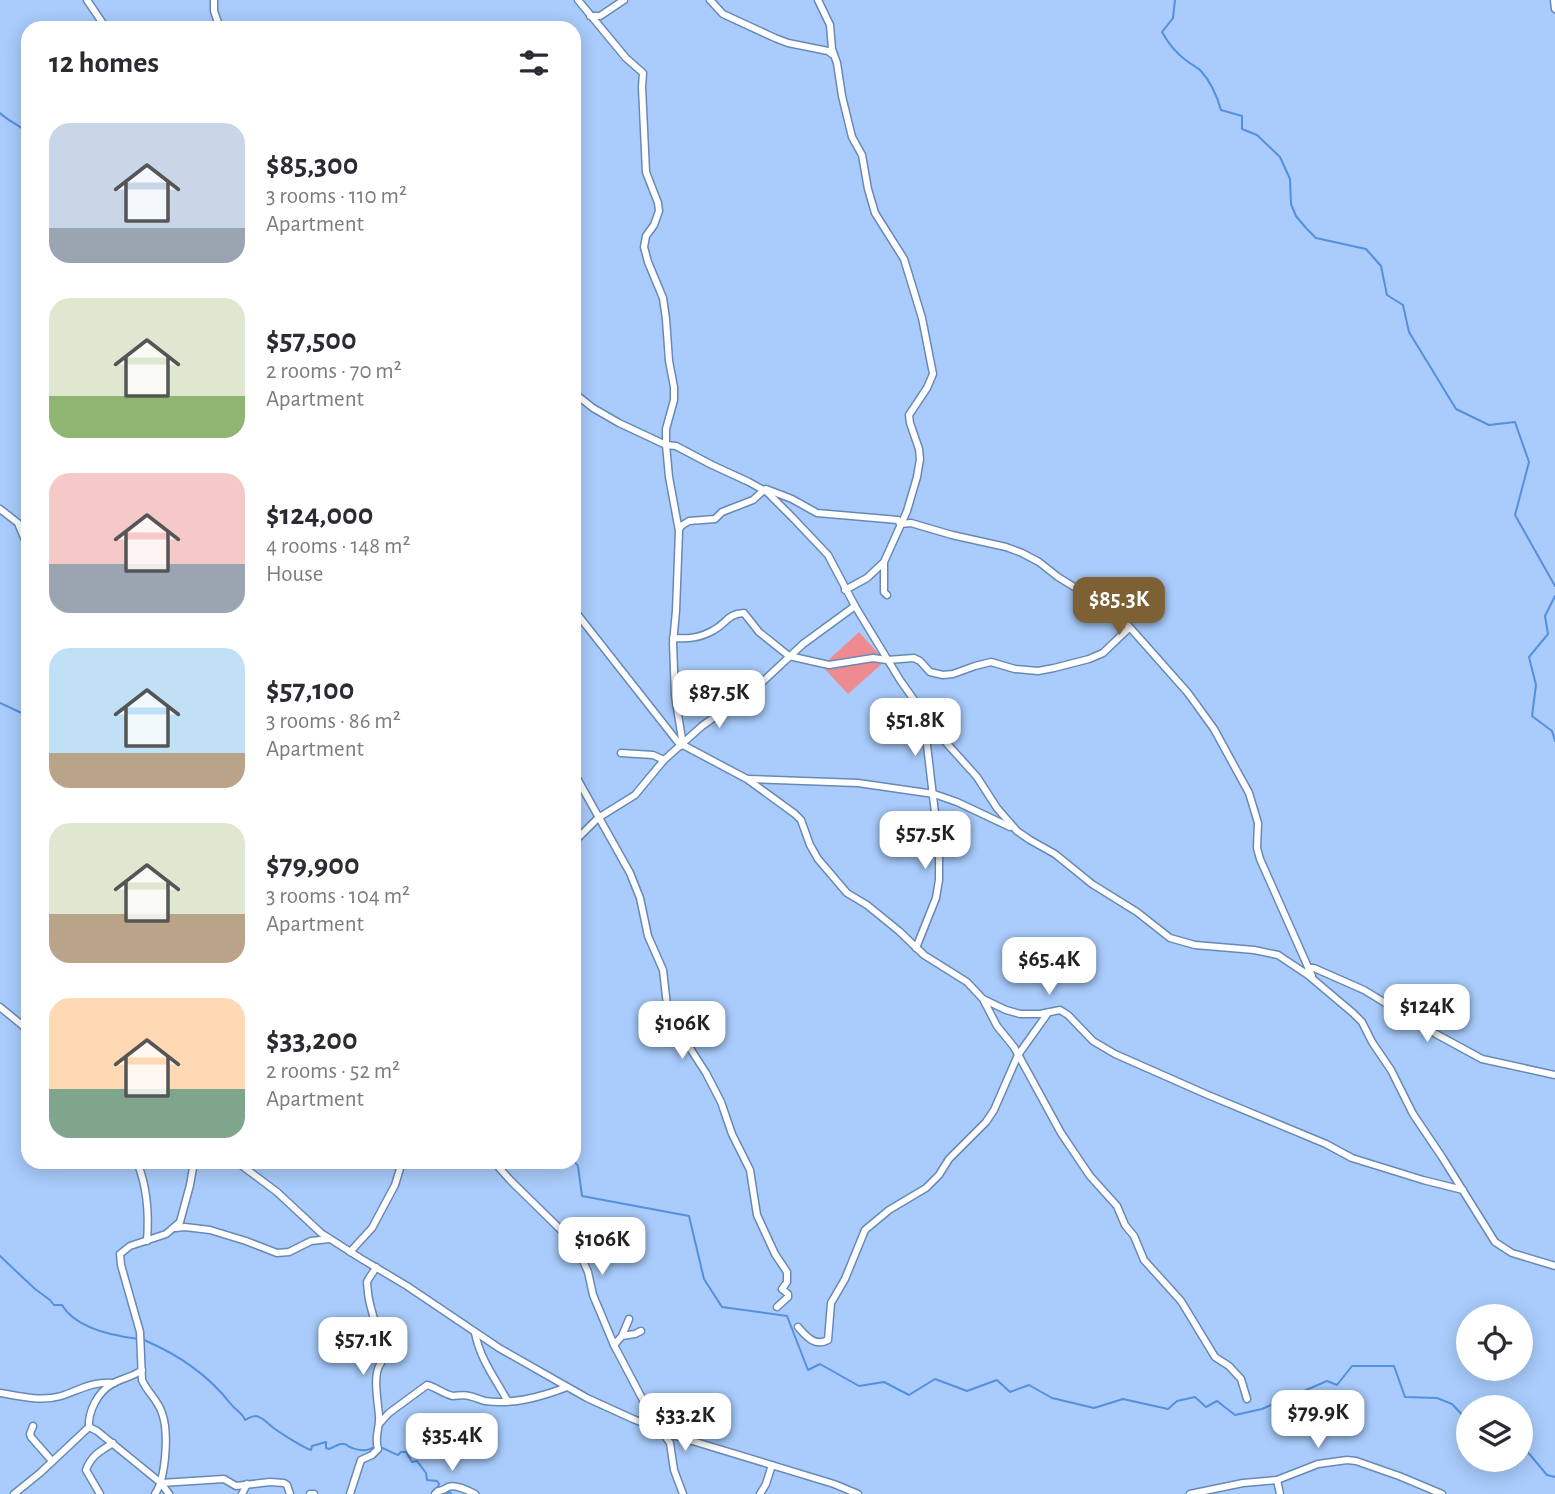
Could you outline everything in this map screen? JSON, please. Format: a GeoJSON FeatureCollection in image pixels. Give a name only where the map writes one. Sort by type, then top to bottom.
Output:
{"type":"FeatureCollection","features":[{"type":"Feature","properties":{"kind":"street"},"geometry":{"type":"LineString","coordinates":[[87,0],[101,21]]}},
{"type":"Feature","properties":{"kind":"street"},"geometry":{"type":"LineString","coordinates":[[214,0],[218,21]]}},
{"type":"Feature","properties":{"kind":"street"},"geometry":{"type":"LineString","coordinates":[[578,0],[626,58],[643,73],[646,172],[659,211],[645,238],[644,247],[664,302],[674,387],[666,429],[666,445],[679,530],[673,638],[675,696],[682,745]]}},
{"type":"Feature","properties":{"kind":"street"},"geometry":{"type":"LineString","coordinates":[[590,16],[600,16],[624,0]]}},
{"type":"Feature","properties":{"kind":"street"},"geometry":{"type":"LineString","coordinates":[[710,0],[723,14],[775,38],[828,51],[834,55]]}},
{"type":"Feature","properties":{"kind":"street"},"geometry":{"type":"LineString","coordinates":[[818,0],[830,24],[842,96],[851,134],[862,155],[872,202],[877,217],[904,259],[922,318],[933,368],[930,382],[909,415],[920,459],[911,498],[884,562],[884,592],[887,595]]}},
{"type":"Feature","properties":{"kind":"street"},"geometry":{"type":"LineString","coordinates":[[1554,0],[1555,9]]}},
{"type":"Feature","properties":{"kind":"street"},"geometry":{"type":"LineString","coordinates":[[581,398],[608,417],[666,445],[676,446],[764,490],[792,517],[823,549],[845,590],[924,718],[977,777],[1014,828]]}},
{"type":"Feature","properties":{"kind":"street"},"geometry":{"type":"LineString","coordinates":[[755,485],[792,499],[814,513],[898,520],[900,524]]}},
{"type":"Feature","properties":{"kind":"street"},"geometry":{"type":"LineString","coordinates":[[679,530],[683,524],[692,521],[715,519],[722,512],[753,500],[764,490]]}},
{"type":"Feature","properties":{"kind":"street"},"geometry":{"type":"LineString","coordinates":[[0,509],[18,523],[21,530]]}},
{"type":"Feature","properties":{"kind":"street"},"geometry":{"type":"LineString","coordinates":[[900,524],[914,523],[1022,552],[1114,611],[1146,645],[1211,724],[1248,790],[1258,823],[1258,853],[1315,981]]}},
{"type":"Feature","properties":{"kind":"street"},"geometry":{"type":"LineString","coordinates":[[845,590],[867,578],[884,562]]}},
{"type":"Feature","properties":{"kind":"street"},"geometry":{"type":"LineString","coordinates":[[581,835],[598,818],[635,795],[664,760],[708,722],[757,687],[789,656],[855,606]]}},
{"type":"Feature","properties":{"kind":"street"},"geometry":{"type":"LineString","coordinates":[[673,638],[701,636],[717,628],[732,614],[744,613],[759,632],[789,656],[829,665],[873,658],[916,659],[930,671],[953,674],[991,662],[1015,670],[1045,670],[1089,659],[1103,653],[1129,628]]}},
{"type":"Feature","properties":{"kind":"street"},"geometry":{"type":"LineString","coordinates":[[581,619],[682,745],[747,779],[778,800],[798,817],[818,859],[847,893],[867,905],[924,955],[967,982],[983,999],[1061,1133],[1090,1176],[1117,1206],[1144,1260],[1171,1287],[1215,1357],[1229,1366],[1241,1379],[1247,1399]]}},
{"type":"Feature","properties":{"kind":"street"},"geometry":{"type":"LineString","coordinates":[[916,947],[933,908],[938,888],[939,847],[924,718]]}},
{"type":"Feature","properties":{"kind":"street"},"geometry":{"type":"LineString","coordinates":[[621,753],[653,755],[664,760]]}},
{"type":"Feature","properties":{"kind":"street"},"geometry":{"type":"LineString","coordinates":[[747,779],[858,783],[934,794],[1014,828],[1055,854],[1100,890],[1137,912],[1170,938],[1195,945],[1244,948],[1270,953],[1292,963],[1362,1022],[1413,1114],[1499,1245],[1520,1256],[1555,1266]]}},
{"type":"Feature","properties":{"kind":"street"},"geometry":{"type":"LineString","coordinates":[[581,786],[639,893],[648,936],[663,970],[668,1014],[706,1073],[751,1172],[757,1215],[787,1275],[787,1282],[782,1289],[788,1296],[777,1307]]}},
{"type":"Feature","properties":{"kind":"street"},"geometry":{"type":"LineString","coordinates":[[1308,968],[1314,968],[1364,990],[1482,1059],[1555,1076]]}},
{"type":"Feature","properties":{"kind":"street"},"geometry":{"type":"LineString","coordinates":[[983,999],[1013,1013],[1033,1014],[1060,1010],[1102,1047],[1208,1095],[1326,1144],[1352,1158],[1464,1190]]}},
{"type":"Feature","properties":{"kind":"street"},"geometry":{"type":"LineString","coordinates":[[0,1007],[21,1024]]}},
{"type":"Feature","properties":{"kind":"street"},"geometry":{"type":"LineString","coordinates":[[798,1327],[816,1342],[828,1340],[831,1303],[845,1279],[865,1230],[890,1210],[926,1188],[939,1175],[949,1159],[986,1122],[1018,1055],[1048,1013]]}},
{"type":"Feature","properties":{"kind":"street"},"geometry":{"type":"LineString","coordinates":[[140,1169],[145,1193],[147,1241]]}},
{"type":"Feature","properties":{"kind":"street"},"geometry":{"type":"LineString","coordinates":[[171,1230],[180,1222],[192,1169]]}},
{"type":"Feature","properties":{"kind":"street"},"geometry":{"type":"LineString","coordinates":[[246,1169],[277,1192],[312,1225],[350,1252],[407,1286],[475,1333],[567,1387],[623,1415],[677,1436],[834,1484],[858,1494]]}},
{"type":"Feature","properties":{"kind":"street"},"geometry":{"type":"LineString","coordinates":[[350,1252],[372,1228],[395,1185],[400,1169]]}},
{"type":"Feature","properties":{"kind":"street"},"geometry":{"type":"LineString","coordinates":[[500,1169],[564,1233],[579,1252],[614,1345],[659,1429],[670,1443],[674,1470],[683,1494]]}},
{"type":"Feature","properties":{"kind":"street"},"geometry":{"type":"LineString","coordinates":[[155,1494],[160,1483],[165,1426],[158,1403],[142,1380],[140,1332],[120,1254],[130,1246],[179,1227],[210,1230],[277,1253],[289,1252],[311,1241],[331,1239]]}},
{"type":"Feature","properties":{"kind":"street"},"geometry":{"type":"LineString","coordinates":[[350,1494],[361,1460],[378,1449],[375,1440],[379,1425],[376,1370],[381,1363],[375,1353],[378,1335],[370,1308],[367,1283],[376,1267]]}},
{"type":"Feature","properties":{"kind":"street"},"geometry":{"type":"LineString","coordinates":[[614,1345],[622,1336],[629,1319]]}},
{"type":"Feature","properties":{"kind":"street"},"geometry":{"type":"LineString","coordinates":[[622,1336],[641,1331]]}},
{"type":"Feature","properties":{"kind":"street"},"geometry":{"type":"LineString","coordinates":[[475,1333],[485,1365],[507,1400]]}},
{"type":"Feature","properties":{"kind":"street"},"geometry":{"type":"LineString","coordinates":[[0,1394],[38,1399],[59,1397],[88,1386],[114,1383],[142,1370]]}},
{"type":"Feature","properties":{"kind":"street"},"geometry":{"type":"LineString","coordinates":[[14,1494],[89,1427],[89,1415],[94,1405],[114,1383]]}},
{"type":"Feature","properties":{"kind":"street"},"geometry":{"type":"LineString","coordinates":[[379,1425],[388,1413],[427,1385],[452,1396],[469,1396],[496,1402],[522,1401],[567,1387]]}},
{"type":"Feature","properties":{"kind":"street"},"geometry":{"type":"LineString","coordinates":[[33,1426],[31,1437],[52,1461]]}},
{"type":"Feature","properties":{"kind":"street"},"geometry":{"type":"LineString","coordinates":[[89,1427],[113,1443],[169,1494]]}},
{"type":"Feature","properties":{"kind":"street"},"geometry":{"type":"LineString","coordinates":[[100,1494],[86,1470],[90,1460],[113,1443]]}},
{"type":"Feature","properties":{"kind":"street"},"geometry":{"type":"LineString","coordinates":[[1190,1494],[1277,1480],[1318,1464],[1348,1460],[1399,1476],[1442,1494]]}},
{"type":"Feature","properties":{"kind":"street"},"geometry":{"type":"LineString","coordinates":[[760,1494],[772,1465]]}},
{"type":"Feature","properties":{"kind":"street"},"geometry":{"type":"LineString","coordinates":[[160,1483],[224,1479],[236,1486],[284,1483],[290,1494]]}},
{"type":"Feature","properties":{"kind":"street"},"geometry":{"type":"LineString","coordinates":[[1277,1480],[1280,1494]]}},
{"type":"Feature","properties":{"kind":"street"},"geometry":{"type":"LineString","coordinates":[[242,1494],[247,1484]]}},
{"type":"Feature","properties":{"kind":"street"},"geometry":{"type":"LineString","coordinates":[[435,1494],[455,1486],[475,1494]]}},
{"type":"Feature","properties":{"kind":"shaded area"},"geometry":{"type":"Polygon","coordinates":[[[859,632],[885,661],[848,694],[822,666],[859,632]]]}},
{"type":"Feature","properties":{"kind":"waterway"},"geometry":{"type":"LineString","coordinates":[[1175,0],[1173,18],[1162,32],[1176,52],[1205,75],[1221,110],[1242,116],[1242,129],[1257,135],[1280,157],[1290,179],[1291,204],[1296,216],[1316,238],[1366,249],[1381,266],[1387,295],[1403,305],[1409,332],[1456,409],[1489,425],[1515,422],[1529,462],[1515,515],[1555,586]]}},
{"type":"Feature","properties":{"kind":"waterway"},"geometry":{"type":"LineString","coordinates":[[0,113],[21,127]]}},
{"type":"Feature","properties":{"kind":"waterway"},"geometry":{"type":"LineString","coordinates":[[1555,596],[1545,616],[1548,634],[1529,657],[1536,685],[1532,716],[1552,731],[1555,741]]}},
{"type":"Feature","properties":{"kind":"waterway"},"geometry":{"type":"LineString","coordinates":[[0,703],[21,713]]}},
{"type":"Feature","properties":{"kind":"waterway"},"geometry":{"type":"LineString","coordinates":[[578,1169],[582,1196],[689,1216],[704,1279],[722,1307],[787,1316],[808,1370],[820,1364],[859,1386],[884,1382],[909,1395],[935,1379],[967,1391],[997,1380],[1010,1392],[1029,1385],[1052,1398],[1094,1408],[1123,1399],[1168,1409],[1177,1401],[1195,1397],[1206,1407],[1217,1401],[1235,1415],[1262,1409],[1327,1381],[1337,1385],[1352,1366],[1394,1366],[1405,1397],[1437,1398],[1456,1408]]}},
{"type":"Feature","properties":{"kind":"waterway"},"geometry":{"type":"LineString","coordinates":[[0,1256],[54,1305],[62,1305],[86,1326],[139,1339]]}},
{"type":"Feature","properties":{"kind":"waterway"},"geometry":{"type":"LineString","coordinates":[[144,1340],[202,1374],[245,1420],[253,1416],[264,1419],[275,1429],[311,1450],[312,1446],[326,1442],[326,1448],[329,1449],[345,1444],[360,1450],[379,1446],[398,1455],[406,1452],[412,1462],[417,1461],[426,1473],[427,1480],[437,1481],[437,1490]]}},
{"type":"Feature","properties":{"kind":"waterway"},"geometry":{"type":"LineString","coordinates":[[1533,1458],[1547,1475],[1555,1477]]}},
{"type":"Feature","properties":{"kind":"waterway"},"geometry":{"type":"LineString","coordinates":[[446,1494],[451,1494]]}}]}
